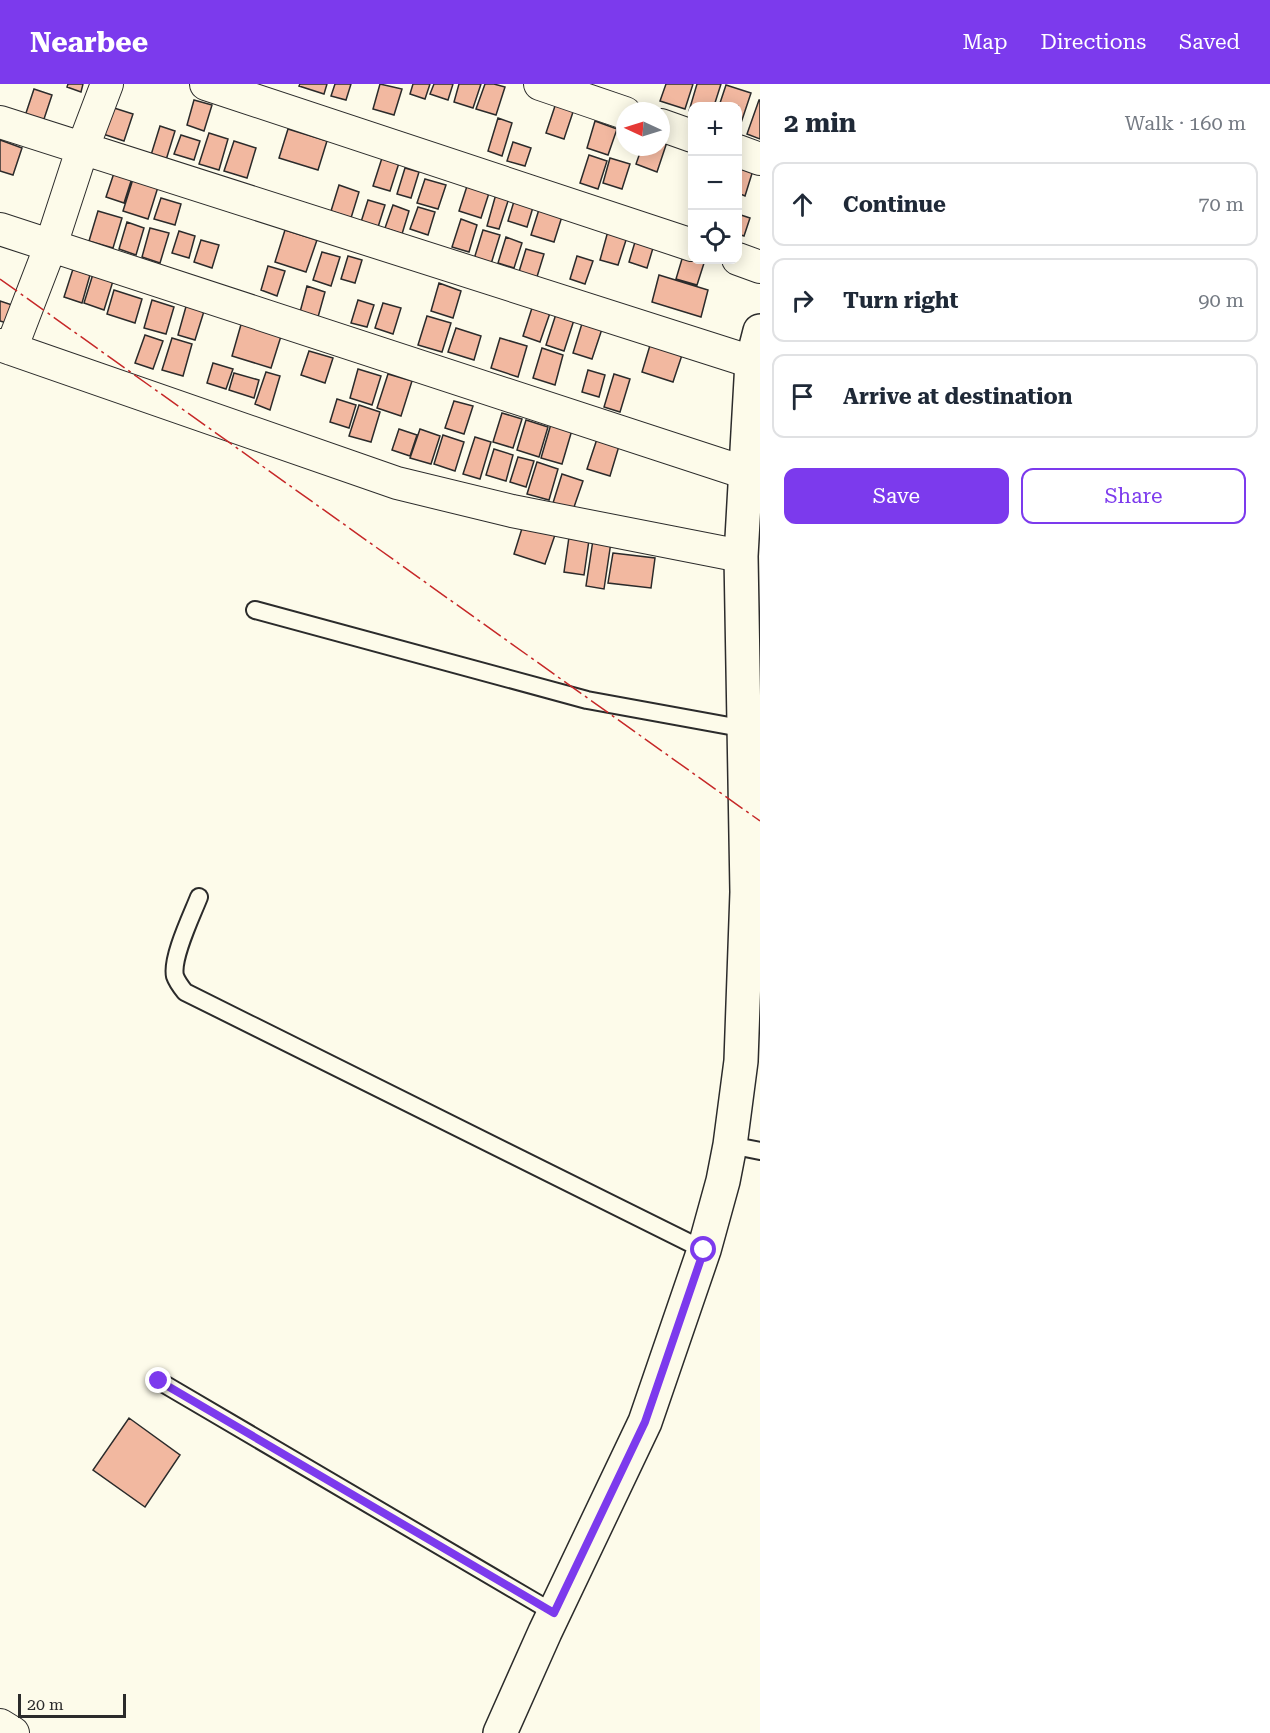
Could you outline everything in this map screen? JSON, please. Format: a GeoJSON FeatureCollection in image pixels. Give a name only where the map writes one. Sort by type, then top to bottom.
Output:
{"type":"FeatureCollection","features":[{"type":"Feature","properties":{"kind":"street"},"geometry":{"type":"LineString","coordinates":[[107,84],[82,150],[51,245],[6,347],[397,483],[512,511],[741,556]]}},
{"type":"Feature","properties":{"kind":"street"},"geometry":{"type":"LineString","coordinates":[[206,84],[688,242]]}},
{"type":"Feature","properties":{"kind":"street"},"geometry":{"type":"LineString","coordinates":[[540,84],[616,110]]}},
{"type":"Feature","properties":{"kind":"street"},"geometry":{"type":"LineString","coordinates":[[0,123],[82,150],[756,347],[741,556],[746,729],[747,892],[741,1060],[745,1148],[723,1181],[704,1250],[645,1422],[554,1613],[501,1733]]}},
{"type":"Feature","properties":{"kind":"street"},"geometry":{"type":"LineString","coordinates":[[670,128],[688,134]]}},
{"type":"Feature","properties":{"kind":"street"},"geometry":{"type":"LineString","coordinates":[[742,152],[760,159]]}},
{"type":"Feature","properties":{"kind":"street"},"geometry":{"type":"LineString","coordinates":[[0,229],[746,473]]}},
{"type":"Feature","properties":{"kind":"street"},"geometry":{"type":"LineString","coordinates":[[742,260],[760,267]]}},
{"type":"Feature","properties":{"kind":"street"},"geometry":{"type":"LineString","coordinates":[[0,1725],[13,1733]]}},
{"type":"Feature","properties":{"kind":"lane"},"geometry":{"type":"LineString","coordinates":[[255,610],[587,700],[746,729]]}},
{"type":"Feature","properties":{"kind":"lane"},"geometry":{"type":"LineString","coordinates":[[199,897],[174,963],[175,977],[179,986],[186,992],[704,1250]]}},
{"type":"Feature","properties":{"kind":"lane"},"geometry":{"type":"LineString","coordinates":[[159,1381],[554,1613]]}},
{"type":"Feature","properties":{"kind":"building"},"geometry":{"type":"Polygon","coordinates":[[[68,84],[83,84],[81,92],[67,87],[68,84]]]}},
{"type":"Feature","properties":{"kind":"building"},"geometry":{"type":"Polygon","coordinates":[[[300,84],[327,84],[324,94],[299,86],[300,84]]]}},
{"type":"Feature","properties":{"kind":"building"},"geometry":{"type":"Polygon","coordinates":[[[335,84],[351,84],[346,100],[331,96],[335,84]]]}},
{"type":"Feature","properties":{"kind":"building"},"geometry":{"type":"Polygon","coordinates":[[[380,84],[402,89],[394,115],[373,109],[380,84]]]}},
{"type":"Feature","properties":{"kind":"building"},"geometry":{"type":"Polygon","coordinates":[[[413,84],[430,84],[425,99],[410,94],[413,84]]]}},
{"type":"Feature","properties":{"kind":"building"},"geometry":{"type":"Polygon","coordinates":[[[434,84],[453,84],[448,100],[430,94],[434,84]]]}},
{"type":"Feature","properties":{"kind":"building"},"geometry":{"type":"Polygon","coordinates":[[[459,84],[481,84],[473,108],[454,102],[459,84]]]}},
{"type":"Feature","properties":{"kind":"building"},"geometry":{"type":"Polygon","coordinates":[[[485,84],[505,87],[496,115],[476,109],[485,84]]]}},
{"type":"Feature","properties":{"kind":"building"},"geometry":{"type":"Polygon","coordinates":[[[666,84],[693,84],[685,109],[670,104],[670,102],[660,101],[666,84]]]}},
{"type":"Feature","properties":{"kind":"building"},"geometry":{"type":"Polygon","coordinates":[[[697,84],[721,84],[715,102],[692,102],[697,84]]]}},
{"type":"Feature","properties":{"kind":"building"},"geometry":{"type":"Polygon","coordinates":[[[726,85],[751,93],[742,120],[742,102],[720,102],[726,85]]]}},
{"type":"Feature","properties":{"kind":"building"},"geometry":{"type":"Polygon","coordinates":[[[34,89],[52,95],[43,122],[25,116],[34,89]]]}},
{"type":"Feature","properties":{"kind":"building"},"geometry":{"type":"Polygon","coordinates":[[[558,97],[576,103],[564,139],[546,133],[558,97]]]}},
{"type":"Feature","properties":{"kind":"building"},"geometry":{"type":"Polygon","coordinates":[[[194,100],[212,105],[204,131],[187,125],[194,100]]]}},
{"type":"Feature","properties":{"kind":"building"},"geometry":{"type":"Polygon","coordinates":[[[760,100],[760,139],[747,134],[760,100]]]}},
{"type":"Feature","properties":{"kind":"building"},"geometry":{"type":"Polygon","coordinates":[[[111,107],[133,114],[124,141],[103,134],[111,107]]]}},
{"type":"Feature","properties":{"kind":"building"},"geometry":{"type":"Polygon","coordinates":[[[498,118],[512,123],[502,156],[488,151],[498,118]]]}},
{"type":"Feature","properties":{"kind":"building"},"geometry":{"type":"Polygon","coordinates":[[[595,121],[616,129],[608,155],[587,148],[595,121]]]}},
{"type":"Feature","properties":{"kind":"building"},"geometry":{"type":"Polygon","coordinates":[[[160,126],[175,131],[166,160],[151,155],[160,126]]]}},
{"type":"Feature","properties":{"kind":"building"},"geometry":{"type":"Polygon","coordinates":[[[288,129],[327,141],[318,170],[279,158],[288,129]]]}},
{"type":"Feature","properties":{"kind":"building"},"geometry":{"type":"Polygon","coordinates":[[[209,133],[228,139],[219,170],[199,164],[209,133]]]}},
{"type":"Feature","properties":{"kind":"building"},"geometry":{"type":"Polygon","coordinates":[[[181,135],[200,141],[194,160],[174,154],[181,135]]]}},
{"type":"Feature","properties":{"kind":"building"},"geometry":{"type":"Polygon","coordinates":[[[0,140],[22,148],[13,175],[0,171],[0,140]]]}},
{"type":"Feature","properties":{"kind":"building"},"geometry":{"type":"Polygon","coordinates":[[[234,141],[256,148],[247,178],[224,171],[234,141]]]}},
{"type":"Feature","properties":{"kind":"building"},"geometry":{"type":"Polygon","coordinates":[[[513,142],[531,148],[525,166],[507,161],[513,142]]]}},
{"type":"Feature","properties":{"kind":"building"},"geometry":{"type":"Polygon","coordinates":[[[589,155],[607,161],[598,189],[580,183],[589,155]]]}},
{"type":"Feature","properties":{"kind":"building"},"geometry":{"type":"Polygon","coordinates":[[[639,156],[662,156],[657,172],[636,164],[639,156]]]}},
{"type":"Feature","properties":{"kind":"building"},"geometry":{"type":"Polygon","coordinates":[[[382,158],[399,163],[390,191],[373,186],[382,158]]]}},
{"type":"Feature","properties":{"kind":"building"},"geometry":{"type":"Polygon","coordinates":[[[610,158],[630,164],[622,189],[603,183],[610,158]]]}},
{"type":"Feature","properties":{"kind":"building"},"geometry":{"type":"Polygon","coordinates":[[[742,163],[754,167],[745,196],[742,195],[742,163]]]}},
{"type":"Feature","properties":{"kind":"building"},"geometry":{"type":"Polygon","coordinates":[[[405,168],[419,172],[411,198],[397,194],[405,168]]]}},
{"type":"Feature","properties":{"kind":"building"},"geometry":{"type":"Polygon","coordinates":[[[114,173],[132,178],[124,203],[106,197],[114,173]]]}},
{"type":"Feature","properties":{"kind":"building"},"geometry":{"type":"Polygon","coordinates":[[[133,179],[158,187],[148,219],[123,211],[133,179]]]}},
{"type":"Feature","properties":{"kind":"building"},"geometry":{"type":"Polygon","coordinates":[[[425,179],[446,185],[438,209],[417,203],[425,179]]]}},
{"type":"Feature","properties":{"kind":"building"},"geometry":{"type":"Polygon","coordinates":[[[468,183],[490,190],[481,218],[459,211],[468,183]]]}},
{"type":"Feature","properties":{"kind":"building"},"geometry":{"type":"Polygon","coordinates":[[[339,185],[359,192],[351,218],[331,211],[339,185]]]}},
{"type":"Feature","properties":{"kind":"building"},"geometry":{"type":"Polygon","coordinates":[[[496,194],[509,198],[499,229],[487,226],[496,194]]]}},
{"type":"Feature","properties":{"kind":"building"},"geometry":{"type":"Polygon","coordinates":[[[161,198],[181,204],[175,225],[154,219],[161,198]]]}},
{"type":"Feature","properties":{"kind":"building"},"geometry":{"type":"Polygon","coordinates":[[[515,198],[534,204],[527,227],[508,221],[515,198]]]}},
{"type":"Feature","properties":{"kind":"building"},"geometry":{"type":"Polygon","coordinates":[[[368,200],[385,205],[378,227],[361,222],[368,200]]]}},
{"type":"Feature","properties":{"kind":"building"},"geometry":{"type":"Polygon","coordinates":[[[541,203],[564,210],[554,242],[531,235],[541,203]]]}},
{"type":"Feature","properties":{"kind":"building"},"geometry":{"type":"Polygon","coordinates":[[[393,205],[409,211],[402,234],[385,228],[393,205]]]}},
{"type":"Feature","properties":{"kind":"building"},"geometry":{"type":"Polygon","coordinates":[[[418,207],[435,212],[428,235],[410,229],[418,207]]]}},
{"type":"Feature","properties":{"kind":"building"},"geometry":{"type":"Polygon","coordinates":[[[98,211],[122,218],[113,248],[89,241],[98,211]]]}},
{"type":"Feature","properties":{"kind":"building"},"geometry":{"type":"Polygon","coordinates":[[[742,215],[750,218],[744,236],[742,235],[742,215]]]}},
{"type":"Feature","properties":{"kind":"building"},"geometry":{"type":"Polygon","coordinates":[[[461,219],[477,225],[469,252],[452,247],[461,219]]]}},
{"type":"Feature","properties":{"kind":"building"},"geometry":{"type":"Polygon","coordinates":[[[127,222],[144,228],[136,255],[119,249],[127,222]]]}},
{"type":"Feature","properties":{"kind":"building"},"geometry":{"type":"Polygon","coordinates":[[[150,228],[169,233],[160,263],[142,257],[150,228]]]}},
{"type":"Feature","properties":{"kind":"building"},"geometry":{"type":"Polygon","coordinates":[[[285,230],[317,240],[306,272],[275,262],[285,230]]]}},
{"type":"Feature","properties":{"kind":"building"},"geometry":{"type":"Polygon","coordinates":[[[483,230],[500,235],[491,264],[474,259],[483,230]]]}},
{"type":"Feature","properties":{"kind":"building"},"geometry":{"type":"Polygon","coordinates":[[[179,231],[195,236],[189,258],[172,253],[179,231]]]}},
{"type":"Feature","properties":{"kind":"building"},"geometry":{"type":"Polygon","coordinates":[[[608,231],[627,237],[618,265],[600,260],[608,231]]]}},
{"type":"Feature","properties":{"kind":"building"},"geometry":{"type":"Polygon","coordinates":[[[506,237],[522,243],[514,268],[498,263],[506,237]]]}},
{"type":"Feature","properties":{"kind":"building"},"geometry":{"type":"Polygon","coordinates":[[[201,240],[219,245],[212,268],[194,262],[201,240]]]}},
{"type":"Feature","properties":{"kind":"building"},"geometry":{"type":"Polygon","coordinates":[[[635,242],[653,248],[647,268],[629,262],[635,242]]]}},
{"type":"Feature","properties":{"kind":"building"},"geometry":{"type":"Polygon","coordinates":[[[526,249],[544,254],[536,280],[518,275],[526,249]]]}},
{"type":"Feature","properties":{"kind":"building"},"geometry":{"type":"Polygon","coordinates":[[[685,249],[688,254],[688,264],[704,264],[697,285],[676,279],[685,249]]]}},
{"type":"Feature","properties":{"kind":"building"},"geometry":{"type":"Polygon","coordinates":[[[322,252],[340,257],[331,286],[313,280],[322,252]]]}},
{"type":"Feature","properties":{"kind":"building"},"geometry":{"type":"Polygon","coordinates":[[[348,256],[362,260],[355,283],[341,279],[348,256]]]}},
{"type":"Feature","properties":{"kind":"building"},"geometry":{"type":"Polygon","coordinates":[[[577,256],[593,261],[585,284],[570,279],[577,256]]]}},
{"type":"Feature","properties":{"kind":"building"},"geometry":{"type":"Polygon","coordinates":[[[268,266],[285,271],[277,296],[261,290],[268,266]]]}},
{"type":"Feature","properties":{"kind":"building"},"geometry":{"type":"Polygon","coordinates":[[[73,269],[90,275],[82,303],[64,297],[73,269]]]}},
{"type":"Feature","properties":{"kind":"building"},"geometry":{"type":"Polygon","coordinates":[[[93,274],[113,281],[104,310],[84,303],[93,274]]]}},
{"type":"Feature","properties":{"kind":"building"},"geometry":{"type":"Polygon","coordinates":[[[659,275],[708,290],[701,317],[652,302],[659,275]]]}},
{"type":"Feature","properties":{"kind":"building"},"geometry":{"type":"Polygon","coordinates":[[[439,283],[461,291],[453,318],[431,311],[439,283]]]}},
{"type":"Feature","properties":{"kind":"building"},"geometry":{"type":"Polygon","coordinates":[[[307,286],[325,292],[318,317],[300,312],[307,286]]]}},
{"type":"Feature","properties":{"kind":"building"},"geometry":{"type":"Polygon","coordinates":[[[114,290],[142,299],[135,323],[107,314],[114,290]]]}},
{"type":"Feature","properties":{"kind":"building"},"geometry":{"type":"Polygon","coordinates":[[[152,300],[174,307],[166,334],[144,328],[152,300]]]}},
{"type":"Feature","properties":{"kind":"building"},"geometry":{"type":"Polygon","coordinates":[[[358,300],[374,305],[367,327],[351,323],[358,300]]]}},
{"type":"Feature","properties":{"kind":"building"},"geometry":{"type":"Polygon","coordinates":[[[0,301],[15,306],[10,324],[0,321],[0,301]]]}},
{"type":"Feature","properties":{"kind":"building"},"geometry":{"type":"Polygon","coordinates":[[[187,303],[205,308],[195,340],[178,335],[187,303]]]}},
{"type":"Feature","properties":{"kind":"building"},"geometry":{"type":"Polygon","coordinates":[[[383,303],[401,308],[393,334],[375,328],[383,303]]]}},
{"type":"Feature","properties":{"kind":"building"},"geometry":{"type":"Polygon","coordinates":[[[532,308],[550,313],[540,342],[523,336],[532,308]]]}},
{"type":"Feature","properties":{"kind":"building"},"geometry":{"type":"Polygon","coordinates":[[[556,314],[574,320],[564,351],[546,345],[556,314]]]}},
{"type":"Feature","properties":{"kind":"building"},"geometry":{"type":"Polygon","coordinates":[[[427,316],[451,323],[442,352],[418,345],[427,316]]]}},
{"type":"Feature","properties":{"kind":"building"},"geometry":{"type":"Polygon","coordinates":[[[584,317],[604,323],[592,359],[573,353],[584,317]]]}},
{"type":"Feature","properties":{"kind":"building"},"geometry":{"type":"Polygon","coordinates":[[[242,321],[282,333],[271,368],[232,356],[242,321]]]}},
{"type":"Feature","properties":{"kind":"building"},"geometry":{"type":"Polygon","coordinates":[[[456,328],[481,336],[474,360],[448,352],[456,328]]]}},
{"type":"Feature","properties":{"kind":"building"},"geometry":{"type":"Polygon","coordinates":[[[145,335],[163,341],[153,369],[135,363],[145,335]]]}},
{"type":"Feature","properties":{"kind":"building"},"geometry":{"type":"Polygon","coordinates":[[[172,338],[192,344],[183,376],[162,370],[172,338]]]}},
{"type":"Feature","properties":{"kind":"building"},"geometry":{"type":"Polygon","coordinates":[[[500,338],[527,346],[518,377],[491,368],[500,338]]]}},
{"type":"Feature","properties":{"kind":"building"},"geometry":{"type":"Polygon","coordinates":[[[651,342],[683,352],[673,382],[642,372],[651,342]]]}},
{"type":"Feature","properties":{"kind":"building"},"geometry":{"type":"Polygon","coordinates":[[[542,348],[563,355],[555,385],[533,378],[542,348]]]}},
{"type":"Feature","properties":{"kind":"building"},"geometry":{"type":"Polygon","coordinates":[[[309,351],[333,358],[325,383],[301,375],[309,351]]]}},
{"type":"Feature","properties":{"kind":"building"},"geometry":{"type":"Polygon","coordinates":[[[213,363],[233,369],[226,389],[207,383],[213,363]]]}},
{"type":"Feature","properties":{"kind":"building"},"geometry":{"type":"Polygon","coordinates":[[[358,369],[381,376],[372,405],[350,398],[358,369]]]}},
{"type":"Feature","properties":{"kind":"building"},"geometry":{"type":"Polygon","coordinates":[[[588,370],[605,375],[599,397],[582,392],[588,370]]]}},
{"type":"Feature","properties":{"kind":"building"},"geometry":{"type":"Polygon","coordinates":[[[266,372],[280,376],[270,410],[255,404],[266,372]]]}},
{"type":"Feature","properties":{"kind":"building"},"geometry":{"type":"Polygon","coordinates":[[[234,373],[259,380],[254,398],[229,390],[234,373]]]}},
{"type":"Feature","properties":{"kind":"building"},"geometry":{"type":"Polygon","coordinates":[[[388,374],[412,381],[401,416],[377,408],[388,374]]]}},
{"type":"Feature","properties":{"kind":"building"},"geometry":{"type":"Polygon","coordinates":[[[614,374],[630,379],[620,412],[604,407],[614,374]]]}},
{"type":"Feature","properties":{"kind":"building"},"geometry":{"type":"Polygon","coordinates":[[[337,399],[356,405],[349,428],[330,422],[337,399]]]}},
{"type":"Feature","properties":{"kind":"building"},"geometry":{"type":"Polygon","coordinates":[[[454,401],[473,406],[464,434],[445,428],[454,401]]]}},
{"type":"Feature","properties":{"kind":"building"},"geometry":{"type":"Polygon","coordinates":[[[359,405],[380,412],[371,442],[349,436],[359,405]]]}},
{"type":"Feature","properties":{"kind":"building"},"geometry":{"type":"Polygon","coordinates":[[[502,413],[522,419],[513,448],[493,442],[502,413]]]}},
{"type":"Feature","properties":{"kind":"building"},"geometry":{"type":"Polygon","coordinates":[[[526,420],[548,427],[539,457],[517,450],[526,420]]]}},
{"type":"Feature","properties":{"kind":"building"},"geometry":{"type":"Polygon","coordinates":[[[551,424],[572,430],[562,464],[541,458],[551,424]]]}},
{"type":"Feature","properties":{"kind":"building"},"geometry":{"type":"Polygon","coordinates":[[[399,429],[417,435],[410,456],[392,450],[399,429]]]}},
{"type":"Feature","properties":{"kind":"building"},"geometry":{"type":"Polygon","coordinates":[[[420,429],[440,436],[431,464],[410,458],[420,429]]]}},
{"type":"Feature","properties":{"kind":"building"},"geometry":{"type":"Polygon","coordinates":[[[443,435],[464,442],[455,471],[434,464],[443,435]]]}},
{"type":"Feature","properties":{"kind":"building"},"geometry":{"type":"Polygon","coordinates":[[[475,437],[491,442],[480,479],[463,474],[475,437]]]}},
{"type":"Feature","properties":{"kind":"building"},"geometry":{"type":"Polygon","coordinates":[[[597,439],[619,446],[610,476],[587,469],[597,439]]]}},
{"type":"Feature","properties":{"kind":"building"},"geometry":{"type":"Polygon","coordinates":[[[494,449],[513,455],[506,481],[486,475],[494,449]]]}},
{"type":"Feature","properties":{"kind":"building"},"geometry":{"type":"Polygon","coordinates":[[[518,457],[534,461],[526,487],[510,482],[518,457]]]}},
{"type":"Feature","properties":{"kind":"building"},"geometry":{"type":"Polygon","coordinates":[[[537,462],[558,469],[549,500],[527,494],[537,462]]]}},
{"type":"Feature","properties":{"kind":"building"},"geometry":{"type":"Polygon","coordinates":[[[562,474],[583,481],[573,510],[553,503],[562,474]]]}},
{"type":"Feature","properties":{"kind":"building"},"geometry":{"type":"Polygon","coordinates":[[[524,522],[556,532],[545,564],[514,554],[524,522]]]}},
{"type":"Feature","properties":{"kind":"building"},"geometry":{"type":"Polygon","coordinates":[[[569,537],[589,540],[584,575],[564,572],[569,537]]]}},
{"type":"Feature","properties":{"kind":"building"},"geometry":{"type":"Polygon","coordinates":[[[593,540],[611,542],[604,589],[586,586],[593,540]]]}},
{"type":"Feature","properties":{"kind":"building"},"geometry":{"type":"Polygon","coordinates":[[[613,553],[655,558],[651,588],[608,583],[613,553]]]}},
{"type":"Feature","properties":{"kind":"building"},"geometry":{"type":"Polygon","coordinates":[[[129,1418],[180,1455],[145,1507],[93,1470],[129,1418]]]}},
{"type":"Feature","properties":{"kind":"power"},"geometry":{"type":"LineString","coordinates":[[0,279],[760,821]]}},
{"type":"Feature","properties":{"kind":"route"},"geometry":{"type":"LineString","coordinates":[[159,1381],[554,1613],[645,1422],[704,1250]]}}]}
